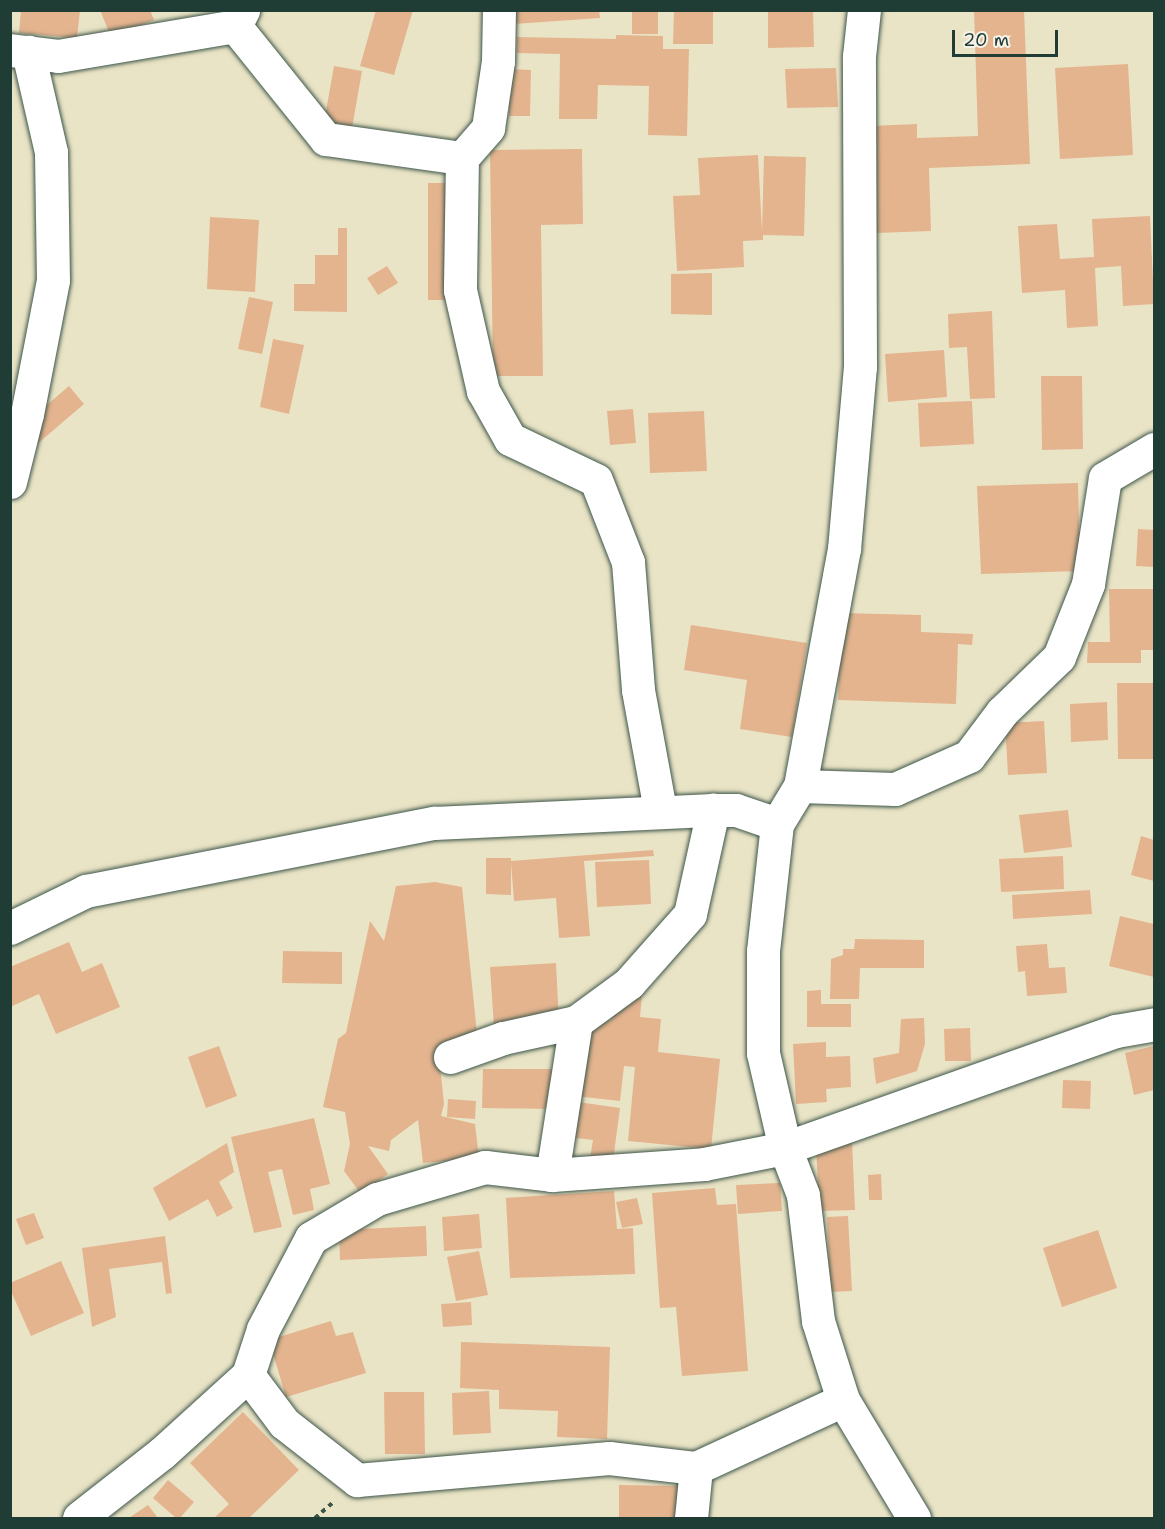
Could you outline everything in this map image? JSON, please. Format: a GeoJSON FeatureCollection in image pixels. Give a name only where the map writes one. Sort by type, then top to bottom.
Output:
{"type":"FeatureCollection","features":[{"type":"Feature","properties":{"kind":"street"},"geometry":{"type":"LineString","coordinates":[[499,10],[498,62],[488,128],[462,158],[460,290],[483,391],[510,439],[596,480],[628,562],[638,690],[660,810]]}},
{"type":"Feature","properties":{"kind":"street"},"geometry":{"type":"LineString","coordinates":[[864,10],[859,56],[859,379],[844,549],[800,786],[777,824],[763,951],[763,1053],[785,1148],[803,1195],[818,1321],[843,1400],[914,1518]]}},
{"type":"Feature","properties":{"kind":"street"},"geometry":{"type":"LineString","coordinates":[[10,482],[27,414],[53,280],[51,152],[19,51],[58,56],[239,18],[326,139],[462,158]]}},
{"type":"Feature","properties":{"kind":"street"},"geometry":{"type":"LineString","coordinates":[[800,786],[895,789],[969,756],[1002,712],[1059,657],[1088,584],[1105,478],[1155,449]]}},
{"type":"Feature","properties":{"kind":"street"},"geometry":{"type":"LineString","coordinates":[[10,928],[86,891],[434,823],[660,810],[736,810],[777,824]]}},
{"type":"Feature","properties":{"kind":"street"},"geometry":{"type":"LineString","coordinates":[[450,1057],[503,1038],[576,1022],[628,983],[690,914],[713,810]]}},
{"type":"Feature","properties":{"kind":"street"},"geometry":{"type":"LineString","coordinates":[[552,1175],[576,1022]]}},
{"type":"Feature","properties":{"kind":"street"},"geometry":{"type":"LineString","coordinates":[[79,1518],[162,1453],[248,1375],[263,1329],[311,1238],[377,1199],[485,1167],[552,1175],[704,1164],[785,1148],[1116,1030],[1155,1024]]}},
{"type":"Feature","properties":{"kind":"street"},"geometry":{"type":"LineString","coordinates":[[248,1375],[284,1423],[357,1480],[609,1458],[696,1468],[843,1400]]}},
{"type":"Feature","properties":{"kind":"street"},"geometry":{"type":"LineString","coordinates":[[691,1518],[696,1468]]}},
{"type":"Feature","properties":{"kind":"building"},"geometry":{"type":"Polygon","coordinates":[[[21,10],[80,10],[77,38],[19,33],[21,10]]]}},
{"type":"Feature","properties":{"kind":"building"},"geometry":{"type":"Polygon","coordinates":[[[100,10],[150,10],[154,20],[111,37],[100,10]]]}},
{"type":"Feature","properties":{"kind":"building"},"geometry":{"type":"Polygon","coordinates":[[[376,10],[413,10],[394,75],[360,66],[376,10]]]}},
{"type":"Feature","properties":{"kind":"building"},"geometry":{"type":"Polygon","coordinates":[[[515,10],[599,10],[600,18],[514,24],[515,10]]]}},
{"type":"Feature","properties":{"kind":"building"},"geometry":{"type":"Polygon","coordinates":[[[632,10],[658,10],[658,34],[632,34],[632,10]]]}},
{"type":"Feature","properties":{"kind":"building"},"geometry":{"type":"Polygon","coordinates":[[[674,10],[713,10],[713,44],[673,44],[674,10]]]}},
{"type":"Feature","properties":{"kind":"building"},"geometry":{"type":"Polygon","coordinates":[[[768,10],[813,10],[814,47],[768,48],[768,10]]]}},
{"type":"Feature","properties":{"kind":"building"},"geometry":{"type":"Polygon","coordinates":[[[974,10],[1024,10],[1030,164],[929,168],[931,231],[876,233],[871,126],[917,124],[917,138],[978,136],[974,10]]]}},
{"type":"Feature","properties":{"kind":"building"},"geometry":{"type":"Polygon","coordinates":[[[616,35],[663,36],[663,49],[689,49],[687,136],[648,135],[649,86],[598,85],[597,119],[559,119],[560,54],[517,53],[517,37],[616,39],[616,35]]]}},
{"type":"Feature","properties":{"kind":"building"},"geometry":{"type":"Polygon","coordinates":[[[1128,64],[1133,155],[1060,159],[1055,68],[1128,64]]]}},
{"type":"Feature","properties":{"kind":"building"},"geometry":{"type":"Polygon","coordinates":[[[334,66],[362,71],[352,128],[324,122],[334,66]]]}},
{"type":"Feature","properties":{"kind":"building"},"geometry":{"type":"Polygon","coordinates":[[[836,68],[838,107],[787,108],[785,69],[836,68]]]}},
{"type":"Feature","properties":{"kind":"building"},"geometry":{"type":"Polygon","coordinates":[[[509,69],[531,70],[530,116],[509,116],[509,69]]]}},
{"type":"Feature","properties":{"kind":"building"},"geometry":{"type":"Polygon","coordinates":[[[582,149],[583,224],[541,225],[543,376],[493,376],[490,150],[582,149]]]}},
{"type":"Feature","properties":{"kind":"building"},"geometry":{"type":"Polygon","coordinates":[[[758,155],[762,231],[764,156],[806,157],[804,236],[763,235],[763,240],[743,241],[744,267],[677,271],[673,196],[700,195],[698,158],[758,155]]]}},
{"type":"Feature","properties":{"kind":"building"},"geometry":{"type":"Polygon","coordinates":[[[428,183],[457,183],[456,300],[428,300],[428,183]]]}},
{"type":"Feature","properties":{"kind":"building"},"geometry":{"type":"Polygon","coordinates":[[[1150,216],[1154,304],[1123,306],[1121,266],[1095,268],[1098,326],[1067,328],[1065,290],[1022,293],[1018,226],[1057,224],[1060,259],[1094,257],[1092,219],[1150,216]]]}},
{"type":"Feature","properties":{"kind":"building"},"geometry":{"type":"Polygon","coordinates":[[[210,217],[259,220],[255,292],[207,289],[210,217]]]}},
{"type":"Feature","properties":{"kind":"building"},"geometry":{"type":"Polygon","coordinates":[[[338,228],[347,228],[347,312],[294,311],[294,284],[315,284],[315,255],[338,255],[338,228]]]}},
{"type":"Feature","properties":{"kind":"building"},"geometry":{"type":"Polygon","coordinates":[[[387,266],[398,283],[378,295],[367,278],[387,266]]]}},
{"type":"Feature","properties":{"kind":"building"},"geometry":{"type":"Polygon","coordinates":[[[712,273],[712,315],[671,314],[671,274],[712,273]]]}},
{"type":"Feature","properties":{"kind":"building"},"geometry":{"type":"Polygon","coordinates":[[[249,297],[273,302],[262,354],[238,349],[249,297]]]}},
{"type":"Feature","properties":{"kind":"building"},"geometry":{"type":"Polygon","coordinates":[[[992,311],[995,398],[970,399],[967,347],[949,348],[948,314],[992,311]]]}},
{"type":"Feature","properties":{"kind":"building"},"geometry":{"type":"Polygon","coordinates":[[[273,339],[304,345],[289,414],[260,407],[273,339]]]}},
{"type":"Feature","properties":{"kind":"building"},"geometry":{"type":"Polygon","coordinates":[[[944,350],[947,397],[888,402],[885,354],[944,350]]]}},
{"type":"Feature","properties":{"kind":"building"},"geometry":{"type":"Polygon","coordinates":[[[1041,376],[1082,376],[1083,449],[1042,450],[1041,376]]]}},
{"type":"Feature","properties":{"kind":"building"},"geometry":{"type":"Polygon","coordinates":[[[69,386],[84,404],[36,445],[21,427],[69,386]]]}},
{"type":"Feature","properties":{"kind":"building"},"geometry":{"type":"Polygon","coordinates":[[[972,401],[974,444],[920,447],[918,403],[972,401]]]}},
{"type":"Feature","properties":{"kind":"building"},"geometry":{"type":"Polygon","coordinates":[[[633,409],[636,443],[610,445],[607,411],[633,409]]]}},
{"type":"Feature","properties":{"kind":"building"},"geometry":{"type":"Polygon","coordinates":[[[704,411],[707,471],[650,473],[648,413],[704,411]]]}},
{"type":"Feature","properties":{"kind":"building"},"geometry":{"type":"Polygon","coordinates":[[[1078,483],[1080,571],[981,574],[977,486],[1078,483]]]}},
{"type":"Feature","properties":{"kind":"building"},"geometry":{"type":"Polygon","coordinates":[[[1138,529],[1154,530],[1154,567],[1136,566],[1138,529]]]}},
{"type":"Feature","properties":{"kind":"building"},"geometry":{"type":"Polygon","coordinates":[[[1109,589],[1154,589],[1154,650],[1141,650],[1141,663],[1087,663],[1088,642],[1110,642],[1109,589]]]}},
{"type":"Feature","properties":{"kind":"building"},"geometry":{"type":"Polygon","coordinates":[[[841,613],[921,615],[921,632],[973,634],[972,645],[958,644],[956,704],[838,700],[841,613]]]}},
{"type":"Feature","properties":{"kind":"building"},"geometry":{"type":"Polygon","coordinates":[[[691,625],[807,643],[792,737],[740,729],[747,680],[684,670],[691,625]]]}},
{"type":"Feature","properties":{"kind":"building"},"geometry":{"type":"Polygon","coordinates":[[[1117,683],[1154,683],[1154,759],[1118,759],[1117,683]]]}},
{"type":"Feature","properties":{"kind":"building"},"geometry":{"type":"Polygon","coordinates":[[[1107,702],[1108,740],[1071,742],[1070,704],[1107,702]]]}},
{"type":"Feature","properties":{"kind":"building"},"geometry":{"type":"Polygon","coordinates":[[[1044,721],[1047,773],[1008,775],[1005,723],[1044,721]]]}},
{"type":"Feature","properties":{"kind":"building"},"geometry":{"type":"Polygon","coordinates":[[[1068,810],[1072,847],[1024,853],[1019,815],[1068,810]]]}},
{"type":"Feature","properties":{"kind":"building"},"geometry":{"type":"Polygon","coordinates":[[[1141,836],[1154,840],[1154,881],[1131,875],[1141,836]]]}},
{"type":"Feature","properties":{"kind":"building"},"geometry":{"type":"Polygon","coordinates":[[[653,850],[654,856],[584,861],[590,936],[559,938],[556,898],[514,901],[511,863],[511,895],[486,894],[486,858],[511,858],[511,861],[653,850]]]}},
{"type":"Feature","properties":{"kind":"building"},"geometry":{"type":"Polygon","coordinates":[[[1063,856],[1064,889],[1001,892],[999,859],[1063,856]]]}},
{"type":"Feature","properties":{"kind":"building"},"geometry":{"type":"Polygon","coordinates":[[[649,860],[651,904],[597,907],[595,862],[649,860]]]}},
{"type":"Feature","properties":{"kind":"building"},"geometry":{"type":"Polygon","coordinates":[[[435,882],[462,887],[478,1043],[439,1056],[444,1104],[441,1116],[475,1124],[479,1158],[423,1163],[418,1120],[391,1140],[389,1151],[368,1146],[388,1174],[361,1194],[344,1171],[350,1144],[345,1112],[323,1107],[338,1039],[346,1033],[370,921],[384,941],[396,886],[435,882]]]}},
{"type":"Feature","properties":{"kind":"building"},"geometry":{"type":"Polygon","coordinates":[[[1090,890],[1092,914],[1013,919],[1012,895],[1090,890]]]}},
{"type":"Feature","properties":{"kind":"building"},"geometry":{"type":"Polygon","coordinates":[[[1120,916],[1154,924],[1154,977],[1109,966],[1120,916]]]}},
{"type":"Feature","properties":{"kind":"building"},"geometry":{"type":"Polygon","coordinates":[[[855,939],[924,940],[924,968],[860,968],[859,999],[830,999],[831,959],[843,955],[843,949],[854,949],[855,939]]]}},
{"type":"Feature","properties":{"kind":"building"},"geometry":{"type":"Polygon","coordinates":[[[69,942],[82,972],[102,963],[120,1007],[56,1034],[39,994],[10,1007],[10,967],[69,942]]]}},
{"type":"Feature","properties":{"kind":"building"},"geometry":{"type":"Polygon","coordinates":[[[1047,944],[1049,968],[1065,967],[1067,993],[1027,996],[1025,971],[1018,972],[1016,946],[1047,944]]]}},
{"type":"Feature","properties":{"kind":"building"},"geometry":{"type":"Polygon","coordinates":[[[283,951],[342,952],[342,984],[282,983],[283,951]]]}},
{"type":"Feature","properties":{"kind":"building"},"geometry":{"type":"Polygon","coordinates":[[[556,963],[559,1023],[494,1027],[490,967],[556,963]]]}},
{"type":"Feature","properties":{"kind":"building"},"geometry":{"type":"Polygon","coordinates":[[[821,990],[821,1004],[851,1004],[851,1027],[807,1027],[807,991],[821,990]]]}},
{"type":"Feature","properties":{"kind":"building"},"geometry":{"type":"Polygon","coordinates":[[[614,992],[642,995],[640,1017],[661,1019],[658,1052],[720,1059],[711,1149],[628,1141],[635,1067],[624,1066],[620,1101],[575,1096],[583,1017],[611,1020],[614,992]]]}},
{"type":"Feature","properties":{"kind":"building"},"geometry":{"type":"Polygon","coordinates":[[[924,1018],[925,1044],[917,1071],[876,1084],[873,1058],[899,1053],[901,1019],[924,1018]]]}},
{"type":"Feature","properties":{"kind":"building"},"geometry":{"type":"Polygon","coordinates":[[[970,1028],[971,1061],[945,1061],[944,1029],[970,1028]]]}},
{"type":"Feature","properties":{"kind":"building"},"geometry":{"type":"Polygon","coordinates":[[[826,1042],[826,1057],[850,1056],[851,1087],[826,1089],[827,1102],[796,1104],[793,1044],[826,1042]]]}},
{"type":"Feature","properties":{"kind":"building"},"geometry":{"type":"Polygon","coordinates":[[[219,1046],[237,1096],[206,1108],[188,1057],[219,1046]]]}},
{"type":"Feature","properties":{"kind":"building"},"geometry":{"type":"Polygon","coordinates":[[[1154,1046],[1154,1090],[1134,1095],[1125,1053],[1154,1046]]]}},
{"type":"Feature","properties":{"kind":"building"},"geometry":{"type":"Polygon","coordinates":[[[483,1069],[553,1069],[553,1109],[482,1108],[483,1069]]]}},
{"type":"Feature","properties":{"kind":"building"},"geometry":{"type":"Polygon","coordinates":[[[1063,1080],[1091,1081],[1090,1109],[1062,1108],[1063,1080]]]}},
{"type":"Feature","properties":{"kind":"building"},"geometry":{"type":"Polygon","coordinates":[[[448,1099],[476,1101],[475,1119],[447,1117],[448,1099]]]}},
{"type":"Feature","properties":{"kind":"building"},"geometry":{"type":"Polygon","coordinates":[[[564,1100],[620,1108],[613,1161],[590,1158],[593,1140],[560,1136],[564,1100]]]}},
{"type":"Feature","properties":{"kind":"building"},"geometry":{"type":"Polygon","coordinates":[[[314,1118],[330,1184],[310,1189],[314,1210],[293,1215],[282,1169],[268,1172],[282,1227],[254,1233],[231,1137],[314,1118]]]}},
{"type":"Feature","properties":{"kind":"building"},"geometry":{"type":"Polygon","coordinates":[[[852,1141],[855,1210],[819,1211],[816,1143],[852,1141]]]}},
{"type":"Feature","properties":{"kind":"building"},"geometry":{"type":"Polygon","coordinates":[[[227,1143],[234,1172],[219,1182],[233,1208],[217,1217],[208,1199],[169,1221],[153,1188],[227,1143]]]}},
{"type":"Feature","properties":{"kind":"building"},"geometry":{"type":"Polygon","coordinates":[[[881,1174],[882,1200],[869,1200],[868,1175],[881,1174]]]}},
{"type":"Feature","properties":{"kind":"building"},"geometry":{"type":"Polygon","coordinates":[[[780,1183],[782,1211],[738,1214],[736,1185],[780,1183]]]}},
{"type":"Feature","properties":{"kind":"building"},"geometry":{"type":"Polygon","coordinates":[[[715,1188],[717,1205],[736,1204],[748,1371],[682,1376],[676,1307],[660,1308],[652,1193],[715,1188]]]}},
{"type":"Feature","properties":{"kind":"building"},"geometry":{"type":"Polygon","coordinates":[[[614,1191],[617,1229],[633,1228],[635,1274],[510,1278],[506,1198],[614,1191]]]}},
{"type":"Feature","properties":{"kind":"building"},"geometry":{"type":"Polygon","coordinates":[[[637,1198],[643,1224],[622,1228],[616,1202],[637,1198]]]}},
{"type":"Feature","properties":{"kind":"building"},"geometry":{"type":"Polygon","coordinates":[[[34,1213],[44,1238],[26,1245],[16,1219],[34,1213]]]}},
{"type":"Feature","properties":{"kind":"building"},"geometry":{"type":"Polygon","coordinates":[[[479,1214],[482,1248],[444,1251],[442,1217],[479,1214]]]}},
{"type":"Feature","properties":{"kind":"building"},"geometry":{"type":"Polygon","coordinates":[[[848,1216],[852,1291],[830,1292],[827,1217],[848,1216]]]}},
{"type":"Feature","properties":{"kind":"building"},"geometry":{"type":"Polygon","coordinates":[[[426,1226],[427,1256],[340,1260],[339,1230],[426,1226]]]}},
{"type":"Feature","properties":{"kind":"building"},"geometry":{"type":"Polygon","coordinates":[[[1098,1230],[1117,1288],[1062,1307],[1043,1248],[1098,1230]]]}},
{"type":"Feature","properties":{"kind":"building"},"geometry":{"type":"Polygon","coordinates":[[[165,1236],[172,1293],[166,1294],[162,1262],[109,1269],[116,1317],[92,1327],[82,1248],[165,1236]]]}},
{"type":"Feature","properties":{"kind":"building"},"geometry":{"type":"Polygon","coordinates":[[[479,1251],[488,1295],[456,1301],[447,1257],[479,1251]]]}},
{"type":"Feature","properties":{"kind":"building"},"geometry":{"type":"Polygon","coordinates":[[[61,1261],[84,1313],[31,1336],[10,1289],[10,1283],[61,1261]]]}},
{"type":"Feature","properties":{"kind":"building"},"geometry":{"type":"Polygon","coordinates":[[[471,1302],[472,1325],[443,1327],[441,1304],[471,1302]]]}},
{"type":"Feature","properties":{"kind":"building"},"geometry":{"type":"Polygon","coordinates":[[[331,1321],[336,1336],[353,1332],[366,1373],[286,1397],[269,1340],[331,1321]]]}},
{"type":"Feature","properties":{"kind":"building"},"geometry":{"type":"Polygon","coordinates":[[[461,1342],[610,1347],[607,1439],[557,1437],[558,1411],[499,1409],[499,1390],[460,1388],[461,1342]]]}},
{"type":"Feature","properties":{"kind":"building"},"geometry":{"type":"Polygon","coordinates":[[[489,1391],[491,1433],[453,1435],[452,1393],[489,1391]]]}},
{"type":"Feature","properties":{"kind":"building"},"geometry":{"type":"Polygon","coordinates":[[[384,1392],[424,1392],[425,1454],[385,1454],[384,1392]]]}},
{"type":"Feature","properties":{"kind":"building"},"geometry":{"type":"Polygon","coordinates":[[[243,1412],[299,1470],[249,1518],[214,1518],[229,1504],[190,1463],[243,1412]]]}},
{"type":"Feature","properties":{"kind":"building"},"geometry":{"type":"Polygon","coordinates":[[[168,1480],[194,1502],[180,1518],[176,1518],[153,1498],[168,1480]]]}},
{"type":"Feature","properties":{"kind":"building"},"geometry":{"type":"Polygon","coordinates":[[[619,1485],[678,1486],[678,1518],[619,1518],[619,1485]]]}},
{"type":"Feature","properties":{"kind":"building"},"geometry":{"type":"Polygon","coordinates":[[[148,1505],[158,1518],[129,1518],[148,1505]]]}}]}
